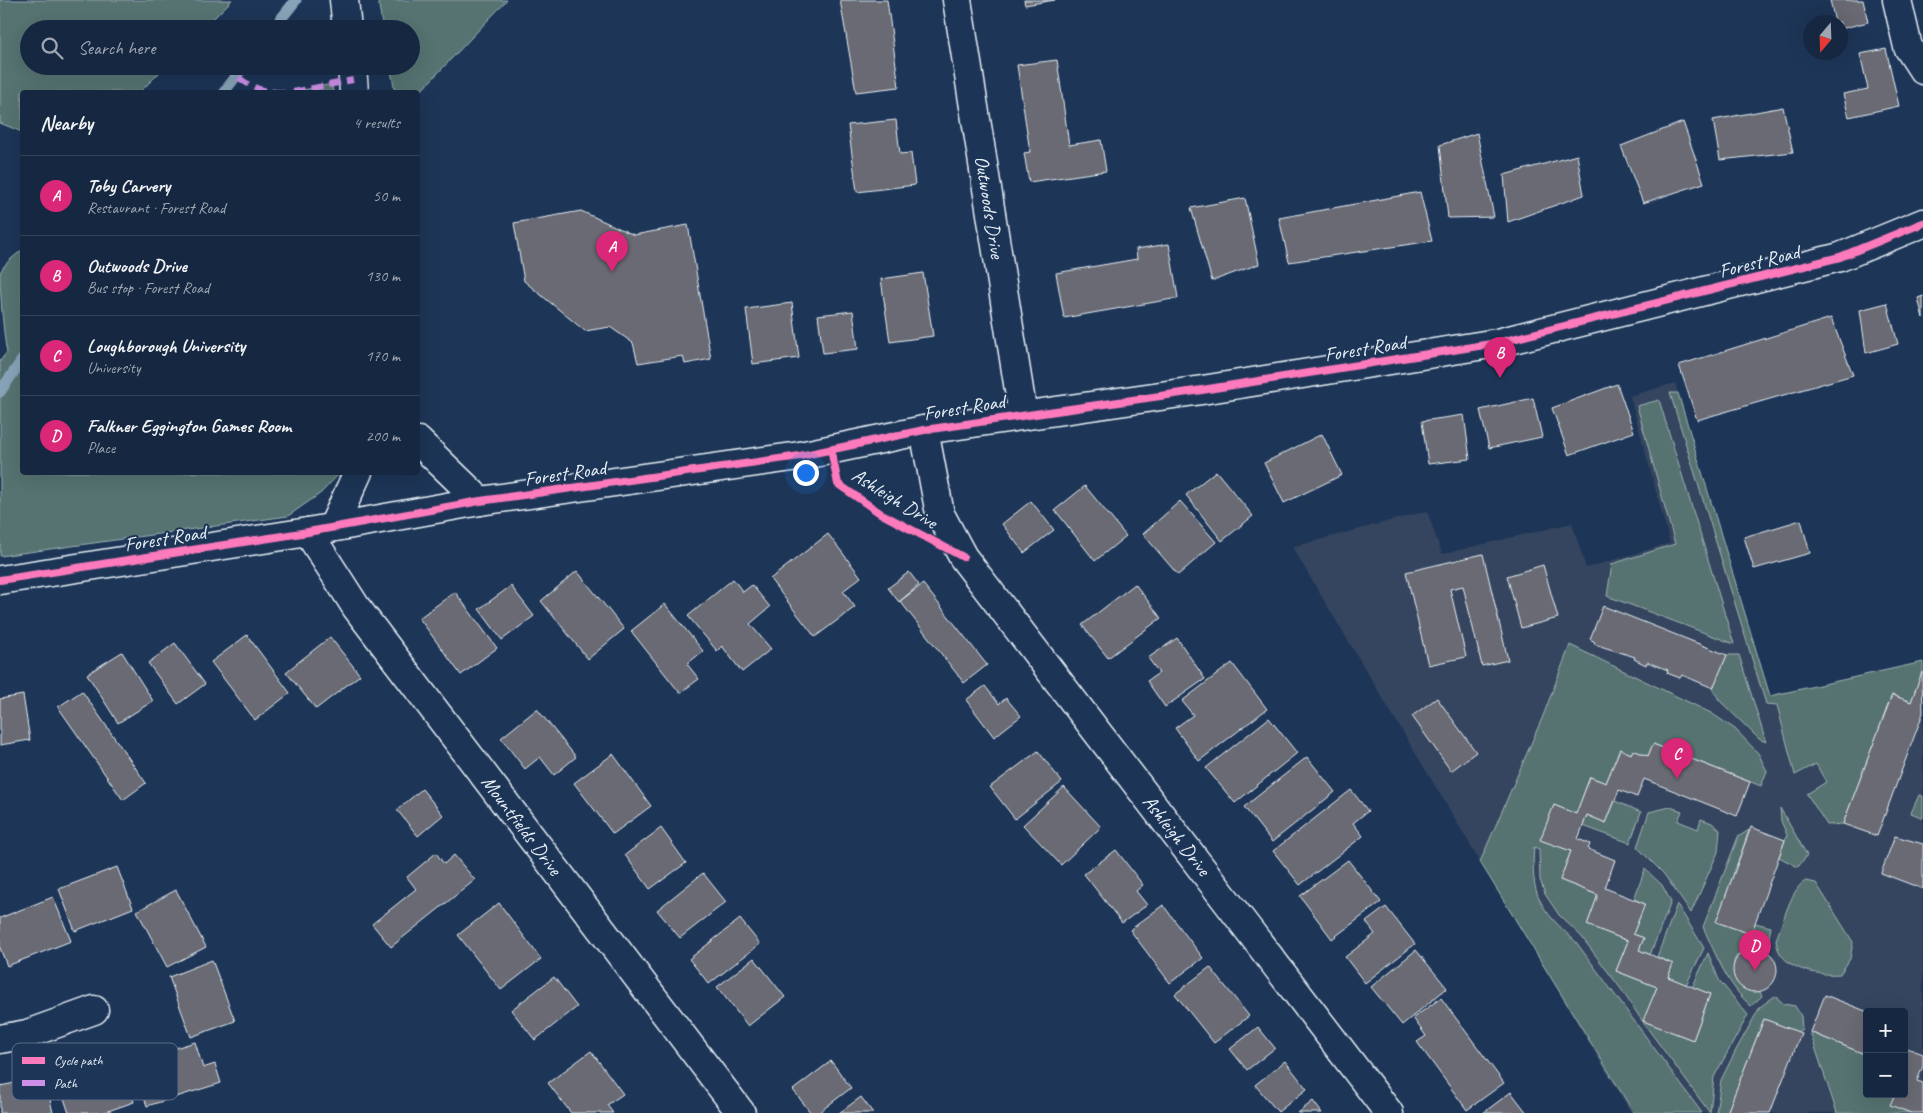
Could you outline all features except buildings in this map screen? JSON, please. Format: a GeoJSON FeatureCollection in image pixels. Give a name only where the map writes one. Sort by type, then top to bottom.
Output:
{"type":"FeatureCollection","features":[{"type":"Feature","properties":{"kind":"street"},"geometry":{"type":"LineString","coordinates":[[344,0],[347,20]]}},
{"type":"Feature","properties":{"kind":"street","name":"Outwoods Drive"},"geometry":{"type":"LineString","coordinates":[[957,0],[1022,415]]}},
{"type":"Feature","properties":{"kind":"street"},"geometry":{"type":"LineString","coordinates":[[1897,0],[1908,47],[1923,70]]}},
{"type":"Feature","properties":{"kind":"street"},"geometry":{"type":"LineString","coordinates":[[353,75],[354,90]]}},
{"type":"Feature","properties":{"kind":"street","name":"Forest Road"},"geometry":{"type":"LineString","coordinates":[[0,580],[320,530],[480,501],[800,456],[924,430],[1202,390],[1497,343],[1840,257],[1923,223]]}},
{"type":"Feature","properties":{"kind":"street","name":"Ashleigh Drive"},"geometry":{"type":"LineString","coordinates":[[924,430],[940,514],[964,557],[1389,1113]]}},
{"type":"Feature","properties":{"kind":"street"},"geometry":{"type":"LineString","coordinates":[[420,442],[480,501]]}},
{"type":"Feature","properties":{"kind":"street"},"geometry":{"type":"LineString","coordinates":[[320,530],[356,475]]}},
{"type":"Feature","properties":{"kind":"street","name":"Mountfields Drive"},"geometry":{"type":"LineString","coordinates":[[320,530],[356,607],[741,1113]]}},
{"type":"Feature","properties":{"kind":"street"},"geometry":{"type":"LineString","coordinates":[[0,1039],[27,1034],[94,1010]]}},
{"type":"Feature","properties":{"kind":"shaded area"},"geometry":{"type":"Polygon","coordinates":[[[1675,383],[1770,695],[1923,662],[1923,1113],[1631,1113],[1292,547],[1427,511],[1442,554],[1572,523],[1586,568],[1670,543],[1630,396],[1675,383]]]}},
{"type":"Feature","properties":{"kind":"green space"},"geometry":{"type":"Polygon","coordinates":[[[0,0],[232,0],[212,20],[20,20],[20,75],[157,75],[142,90],[20,90],[20,131],[0,123],[0,0]]]}},
{"type":"Feature","properties":{"kind":"green space"},"geometry":{"type":"Polygon","coordinates":[[[378,0],[507,0],[420,92],[420,90],[395,90],[392,75],[420,75],[420,20],[381,20],[378,0]]]}},
{"type":"Feature","properties":{"kind":"green space"},"geometry":{"type":"Polygon","coordinates":[[[332,84],[333,90],[303,90],[332,84]]]}},
{"type":"Feature","properties":{"kind":"green space"},"geometry":{"type":"Polygon","coordinates":[[[20,252],[20,475],[338,475],[321,493],[288,516],[0,556],[0,361],[7,352],[0,273],[7,263],[20,252]]]}},
{"type":"Feature","properties":{"kind":"green space"},"geometry":{"type":"Polygon","coordinates":[[[1670,393],[1678,393],[1770,696],[1923,662],[1923,672],[1911,702],[1892,695],[1843,824],[1827,825],[1807,794],[1826,782],[1816,764],[1795,775],[1777,705],[1766,704],[1670,393]]]}},
{"type":"Feature","properties":{"kind":"green space"},"geometry":{"type":"Polygon","coordinates":[[[1659,400],[1734,644],[1607,596],[1612,564],[1675,544],[1637,406],[1659,400]]]}},
{"type":"Feature","properties":{"kind":"green space"},"geometry":{"type":"Polygon","coordinates":[[[1570,645],[1711,713],[1735,729],[1758,753],[1767,771],[1761,786],[1653,744],[1648,756],[1633,750],[1631,754],[1620,749],[1606,783],[1590,777],[1576,814],[1554,805],[1541,839],[1571,851],[1560,880],[1598,895],[1587,925],[1628,941],[1616,971],[1657,987],[1644,1021],[1693,1040],[1710,994],[1692,988],[1708,953],[1719,980],[1748,1015],[1714,1077],[1710,1113],[1621,989],[1581,936],[1559,915],[1545,894],[1540,880],[1539,849],[1534,847],[1534,878],[1540,901],[1554,920],[1576,942],[1702,1113],[1634,1113],[1480,862],[1543,716],[1570,645]]]}},
{"type":"Feature","properties":{"kind":"green space"},"geometry":{"type":"Polygon","coordinates":[[[1727,655],[1739,655],[1766,742],[1759,739],[1719,700],[1713,688],[1727,655]]]}},
{"type":"Feature","properties":{"kind":"green space"},"geometry":{"type":"Polygon","coordinates":[[[1919,795],[1923,796],[1923,818],[1911,813],[1919,795]]]}},
{"type":"Feature","properties":{"kind":"green space"},"geometry":{"type":"Polygon","coordinates":[[[1615,801],[1641,812],[1630,843],[1583,826],[1587,815],[1606,823],[1615,801]]]}},
{"type":"Feature","properties":{"kind":"green space"},"geometry":{"type":"Polygon","coordinates":[[[1670,807],[1682,811],[1678,821],[1698,829],[1701,819],[1712,823],[1720,830],[1718,852],[1691,913],[1663,873],[1637,847],[1649,812],[1670,807]]]}},
{"type":"Feature","properties":{"kind":"green space"},"geometry":{"type":"Polygon","coordinates":[[[1780,808],[1807,855],[1798,867],[1779,857],[1787,835],[1781,821],[1780,808]]]}},
{"type":"Feature","properties":{"kind":"green space"},"geometry":{"type":"Polygon","coordinates":[[[1749,830],[1717,922],[1751,934],[1755,923],[1771,927],[1767,948],[1744,950],[1735,958],[1734,971],[1738,983],[1742,988],[1760,992],[1762,996],[1751,1006],[1735,989],[1703,927],[1738,837],[1749,830]]]}},
{"type":"Feature","properties":{"kind":"green space"},"geometry":{"type":"Polygon","coordinates":[[[1645,869],[1662,885],[1671,902],[1650,955],[1639,950],[1644,938],[1633,934],[1645,904],[1634,899],[1645,869]]]}},
{"type":"Feature","properties":{"kind":"green space"},"geometry":{"type":"Polygon","coordinates":[[[1806,881],[1816,883],[1853,942],[1850,959],[1840,974],[1821,974],[1800,969],[1784,958],[1778,950],[1776,940],[1788,907],[1796,890],[1806,881]]]}},
{"type":"Feature","properties":{"kind":"green space"},"geometry":{"type":"Polygon","coordinates":[[[1677,904],[1704,948],[1686,985],[1668,977],[1673,964],[1657,957],[1677,904]]]}},
{"type":"Feature","properties":{"kind":"green space"},"geometry":{"type":"Polygon","coordinates":[[[1775,996],[1784,1004],[1795,1006],[1801,1016],[1802,1029],[1797,1032],[1764,1019],[1727,1113],[1716,1113],[1721,1080],[1736,1050],[1760,1007],[1775,996]]]}},
{"type":"Feature","properties":{"kind":"green space"},"geometry":{"type":"Polygon","coordinates":[[[1810,1032],[1863,1053],[1863,1098],[1894,1098],[1891,1105],[1911,1113],[1837,1113],[1810,1032]]]}},
{"type":"Feature","properties":{"kind":"waterway"},"geometry":{"type":"LineString","coordinates":[[280,20],[296,0]]}},
{"type":"Feature","properties":{"kind":"waterway"},"geometry":{"type":"LineString","coordinates":[[226,90],[237,75]]}},
{"type":"Feature","properties":{"kind":"waterway"},"geometry":{"type":"LineString","coordinates":[[0,392],[20,363]]}},
{"type":"Feature","properties":{"kind":"marked path"},"geometry":{"type":"LineString","coordinates":[[236,75],[258,89],[266,90]]}},
{"type":"Feature","properties":{"kind":"marked path"},"geometry":{"type":"LineString","coordinates":[[303,90],[353,80]]}},
{"type":"Feature","properties":{"kind":"cycle path"},"geometry":{"type":"LineString","coordinates":[[0,580],[308,532],[480,501],[800,456],[924,430],[1202,390],[1497,343],[1840,257],[1923,223]]}},
{"type":"Feature","properties":{"kind":"cycle path"},"geometry":{"type":"LineString","coordinates":[[831,449],[838,484],[880,513],[963,557]]}},
{"type":"Feature","properties":{"kind":"place","name":"Toby Carvery"},"geometry":{"type":"Point","coordinates":[612,272]}},
{"type":"Feature","properties":{"kind":"place","name":"Outwoods Drive"},"geometry":{"type":"Point","coordinates":[1500,378]}},
{"type":"Feature","properties":{"kind":"place","name":"Loughborough University"},"geometry":{"type":"Point","coordinates":[1677,779]}},
{"type":"Feature","properties":{"kind":"place","name":"Falkner Eggington Games Room"},"geometry":{"type":"Point","coordinates":[1755,971]}}]}
